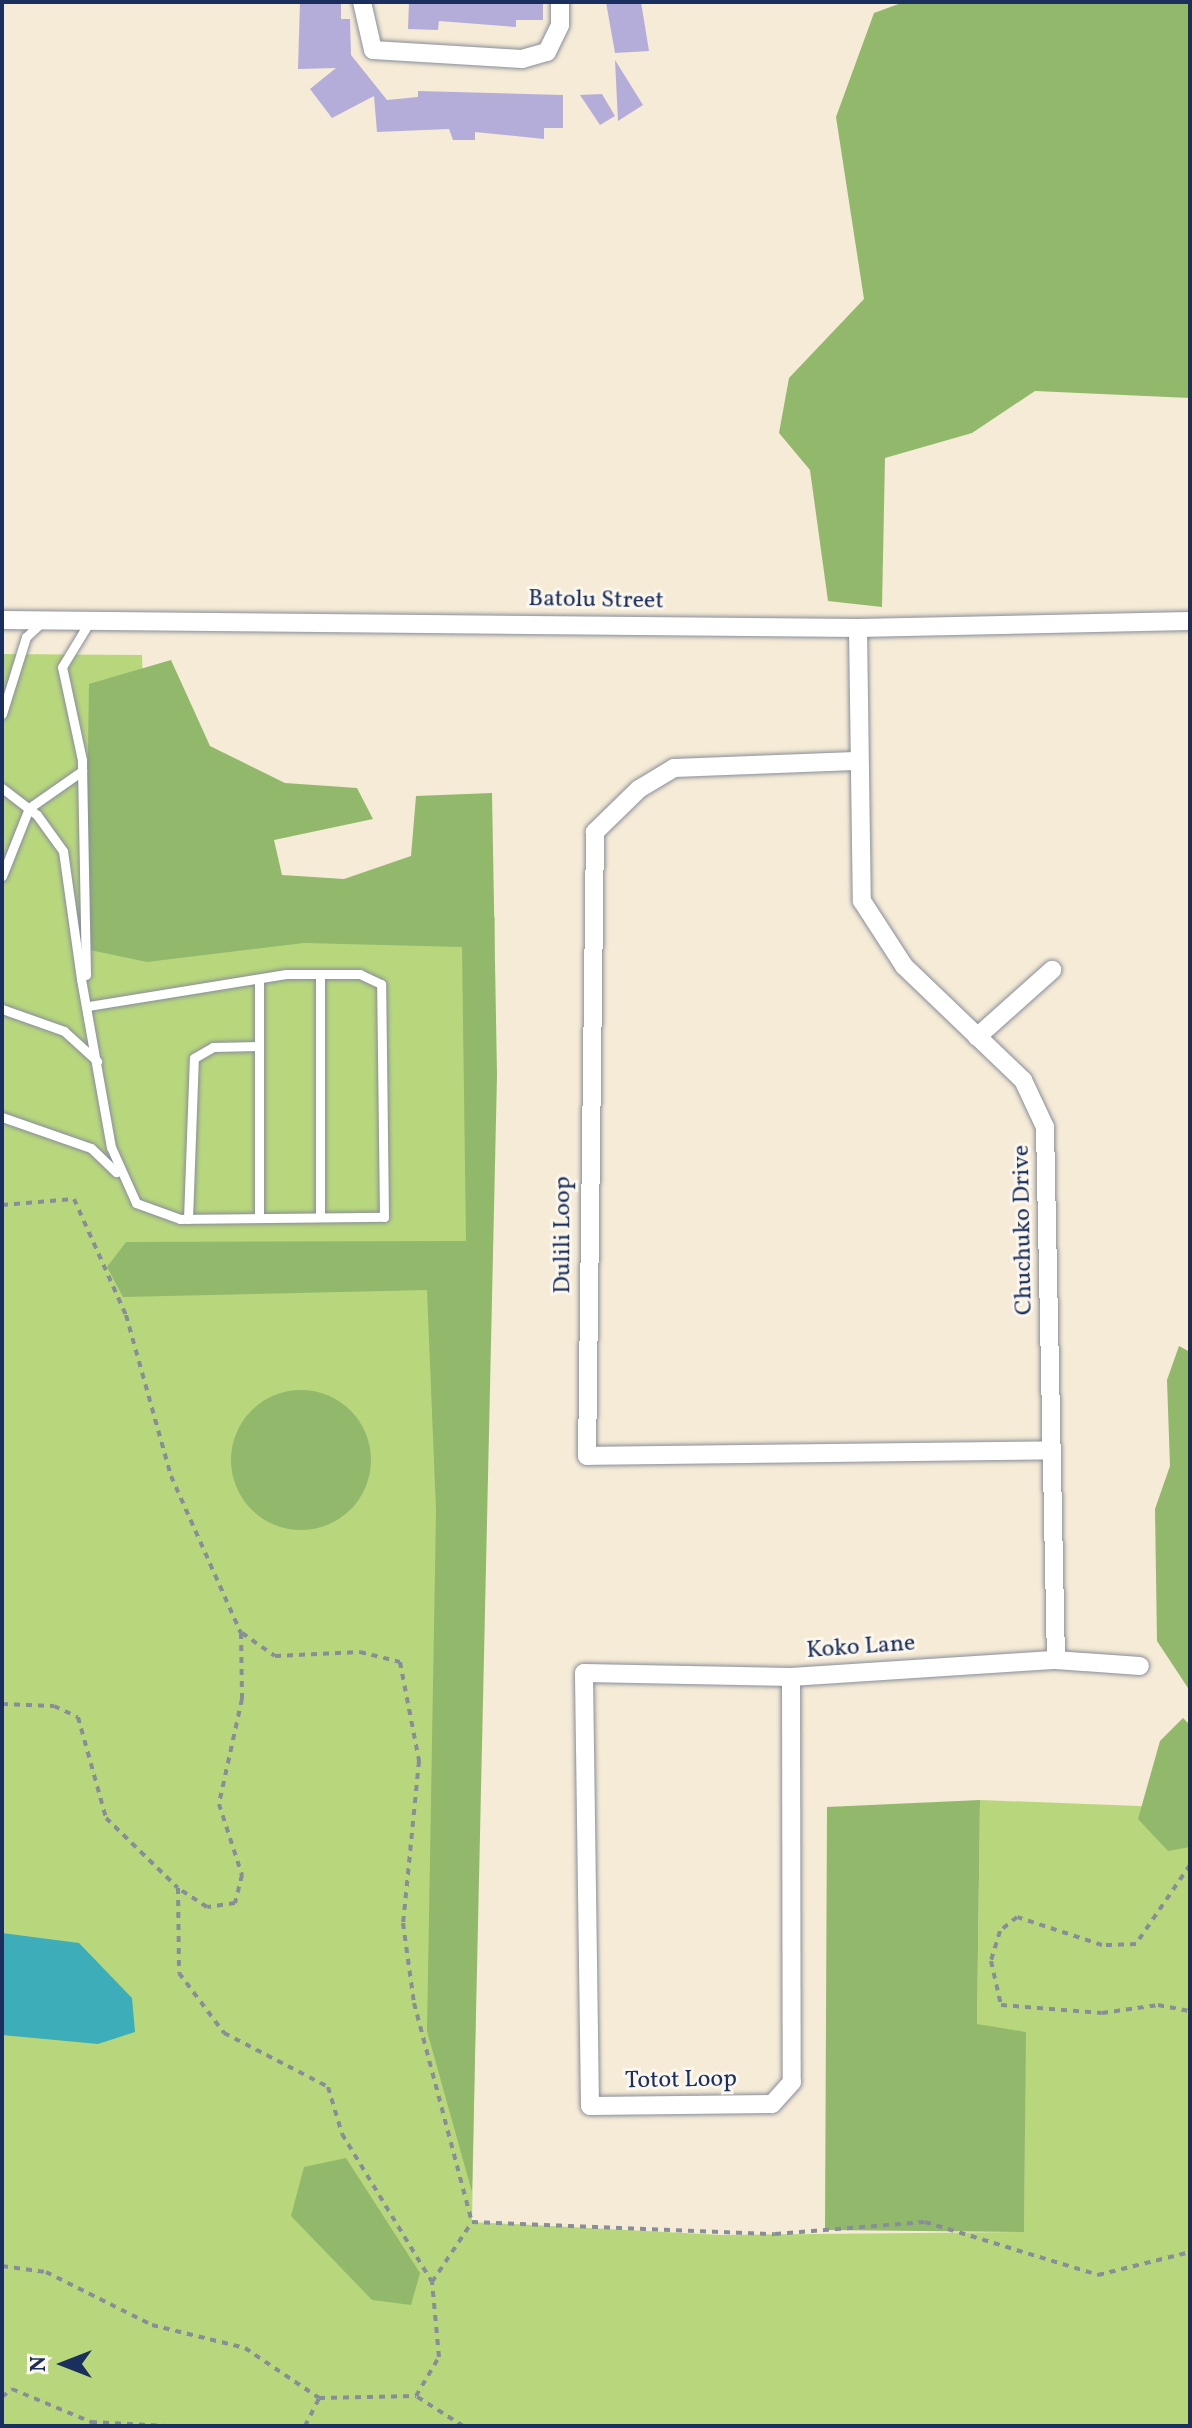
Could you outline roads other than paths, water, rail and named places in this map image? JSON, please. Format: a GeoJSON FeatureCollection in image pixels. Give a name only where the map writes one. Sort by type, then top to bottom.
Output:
{"type":"FeatureCollection","features":[{"type":"Feature","properties":{"kind":"street"},"geometry":{"type":"LineString","coordinates":[[362,2],[373,50],[522,59],[547,52],[560,25],[560,2]]}},
{"type":"Feature","properties":{"kind":"street","name":"Batolu Street"},"geometry":{"type":"LineString","coordinates":[[2,620],[858,628],[1190,621]]}},
{"type":"Feature","properties":{"kind":"street","name":"Chuchuko Drive"},"geometry":{"type":"LineString","coordinates":[[858,628],[855,761],[862,901],[904,966],[1023,1080],[1045,1127],[1056,1660]]}},
{"type":"Feature","properties":{"kind":"street","name":"Dulili Loop"},"geometry":{"type":"LineString","coordinates":[[855,761],[674,768],[639,789],[595,832],[587,1456],[1052,1450]]}},
{"type":"Feature","properties":{"kind":"street"},"geometry":{"type":"LineString","coordinates":[[977,1037],[1052,970]]}},
{"type":"Feature","properties":{"kind":"street","name":"Koko Lane"},"geometry":{"type":"LineString","coordinates":[[584,1673],[791,1677],[1056,1660],[1140,1666]]}},
{"type":"Feature","properties":{"kind":"street","name":"Totot Loop"},"geometry":{"type":"LineString","coordinates":[[584,1673],[590,2106],[772,2104],[792,2082],[791,1677]]}},
{"type":"Feature","properties":{"kind":"lane"},"geometry":{"type":"LineString","coordinates":[[2,714],[26,637],[45,619]]}},
{"type":"Feature","properties":{"kind":"lane"},"geometry":{"type":"LineString","coordinates":[[88,1019],[82,771],[62,667],[91,620]]}},
{"type":"Feature","properties":{"kind":"lane"},"geometry":{"type":"LineString","coordinates":[[2,876],[29,808],[82,771]]}},
{"type":"Feature","properties":{"kind":"lane"},"geometry":{"type":"LineString","coordinates":[[2,788],[29,808],[63,851],[88,1019],[118,1174]]}},
{"type":"Feature","properties":{"kind":"lane"},"geometry":{"type":"LineString","coordinates":[[2,1117],[91,1148],[118,1174],[148,1212],[188,1219],[384,1217],[381,984],[360,974],[320,974],[259,979],[88,1006]]}},
{"type":"Feature","properties":{"kind":"lane"},"geometry":{"type":"LineString","coordinates":[[320,974],[320,1217]]}},
{"type":"Feature","properties":{"kind":"lane"},"geometry":{"type":"LineString","coordinates":[[259,979],[259,1218]]}},
{"type":"Feature","properties":{"kind":"lane"},"geometry":{"type":"LineString","coordinates":[[2,1009],[64,1031],[97,1061]]}},
{"type":"Feature","properties":{"kind":"lane"},"geometry":{"type":"LineString","coordinates":[[188,1219],[194,1058],[213,1047],[259,1046]]}},
{"type":"Feature","properties":{"kind":"water"},"geometry":{"type":"Polygon","coordinates":[[[2,1933],[79,1943],[132,1998],[135,2032],[98,2044],[2,2035],[2,1933]]]}}]}
